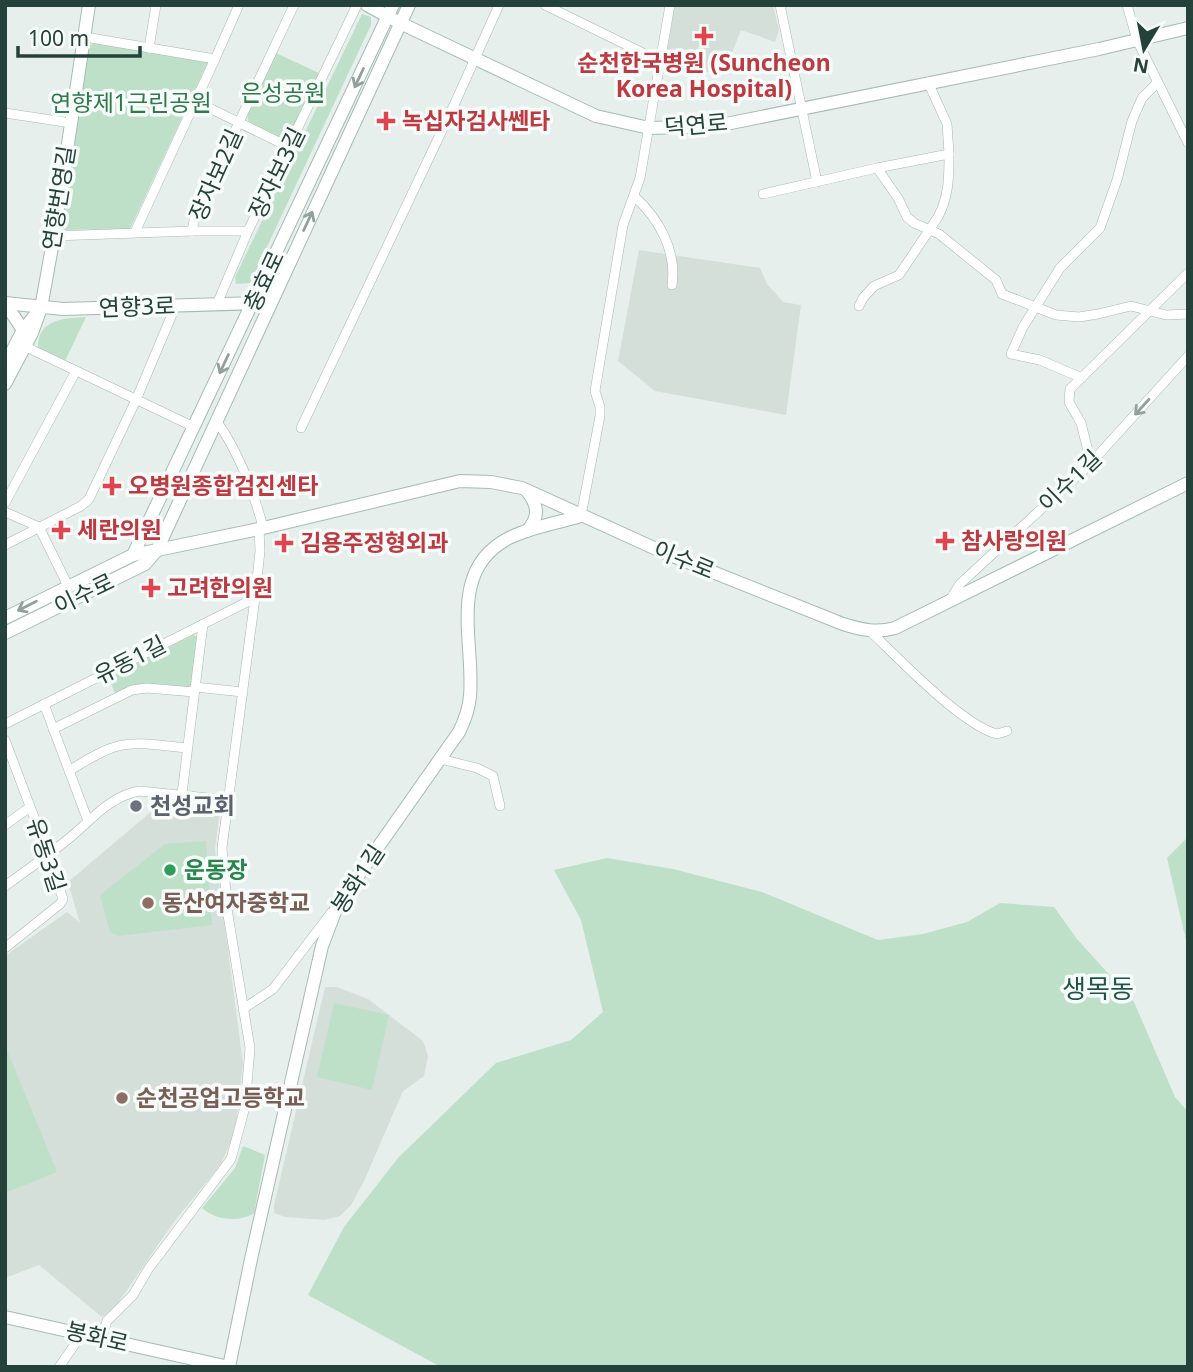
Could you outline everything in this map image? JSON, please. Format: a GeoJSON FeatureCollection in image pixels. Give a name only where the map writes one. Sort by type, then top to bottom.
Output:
{"type":"FeatureCollection","features":[{"type":"Feature","properties":{"kind":"main road","name":"연향번영길"},"geometry":{"type":"LineString","coordinates":[[5,384],[27,332],[41,308],[89,5]]}},
{"type":"Feature","properties":{"kind":"main road","name":"덕연로"},"geometry":{"type":"LineString","coordinates":[[368,5],[391,11],[400,23],[579,110],[611,121],[649,128],[716,126],[1188,29]]}},
{"type":"Feature","properties":{"kind":"main road","name":"충효로"},"geometry":{"type":"LineString","coordinates":[[157,550],[409,5]]}},
{"type":"Feature","properties":{"kind":"main road","name":"충효로"},"geometry":{"type":"LineString","coordinates":[[133,555],[391,11]]}},
{"type":"Feature","properties":{"kind":"main road","name":"연향3로"},"geometry":{"type":"LineString","coordinates":[[5,303],[62,309],[254,302],[269,305]]}},
{"type":"Feature","properties":{"kind":"main road"},"geometry":{"type":"LineString","coordinates":[[5,303],[27,332],[62,309]]}},
{"type":"Feature","properties":{"kind":"main road","name":"연향번영길"},"geometry":{"type":"LineString","coordinates":[[5,365],[21,345]]}},
{"type":"Feature","properties":{"kind":"main road","name":"이수로"},"geometry":{"type":"LineString","coordinates":[[5,618],[133,555],[460,481],[500,484],[526,491],[665,553],[818,614],[870,631]]}},
{"type":"Feature","properties":{"kind":"main road"},"geometry":{"type":"LineString","coordinates":[[870,631],[895,628],[1188,483]]}},
{"type":"Feature","properties":{"kind":"main road"},"geometry":{"type":"LineString","coordinates":[[526,491],[535,502],[537,513],[535,523],[527,531]]}},
{"type":"Feature","properties":{"kind":"main road","name":"봉화1길"},"geometry":{"type":"LineString","coordinates":[[229,1367],[322,946],[338,904],[459,732],[466,718],[470,695],[467,610],[471,587],[483,560],[507,539],[581,516]]}},
{"type":"Feature","properties":{"kind":"main road"},"geometry":{"type":"LineString","coordinates":[[171,523],[174,540],[184,544]]}},
{"type":"Feature","properties":{"kind":"main road","name":"이수로"},"geometry":{"type":"LineString","coordinates":[[5,633],[145,564],[157,550]]}},
{"type":"Feature","properties":{"kind":"main road","name":"봉화로"},"geometry":{"type":"LineString","coordinates":[[5,1317],[229,1367]]}},
{"type":"Feature","properties":{"kind":"street"},"geometry":{"type":"LineString","coordinates":[[149,48],[156,5]]}},
{"type":"Feature","properties":{"kind":"street"},"geometry":{"type":"LineString","coordinates":[[135,232],[239,5]]}},
{"type":"Feature","properties":{"kind":"street","name":"장자보2길"},"geometry":{"type":"LineString","coordinates":[[192,231],[195,216],[295,5]]}},
{"type":"Feature","properties":{"kind":"street","name":"장자보3길"},"geometry":{"type":"LineString","coordinates":[[217,304],[248,231],[357,5]]}},
{"type":"Feature","properties":{"kind":"street"},"geometry":{"type":"LineString","coordinates":[[302,428],[499,5]]}},
{"type":"Feature","properties":{"kind":"street"},"geometry":{"type":"LineString","coordinates":[[545,5],[645,54],[661,59]]}},
{"type":"Feature","properties":{"kind":"street"},"geometry":{"type":"LineString","coordinates":[[581,516],[600,416],[595,391],[623,225],[635,197],[670,5]]}},
{"type":"Feature","properties":{"kind":"street"},"geometry":{"type":"LineString","coordinates":[[780,5],[817,182]]}},
{"type":"Feature","properties":{"kind":"street"},"geometry":{"type":"LineString","coordinates":[[1127,5],[1137,40],[1188,143]]}},
{"type":"Feature","properties":{"kind":"street"},"geometry":{"type":"LineString","coordinates":[[85,37],[215,59]]}},
{"type":"Feature","properties":{"kind":"street"},"geometry":{"type":"LineString","coordinates":[[859,306],[874,286],[899,275],[943,207],[949,154],[947,124],[928,82]]}},
{"type":"Feature","properties":{"kind":"street"},"geometry":{"type":"LineString","coordinates":[[1082,378],[1040,360],[1011,354],[1059,268],[1100,228],[1132,121],[1142,98],[1157,83]]}},
{"type":"Feature","properties":{"kind":"street"},"geometry":{"type":"LineString","coordinates":[[195,101],[289,147]]}},
{"type":"Feature","properties":{"kind":"street"},"geometry":{"type":"LineString","coordinates":[[5,113],[71,124]]}},
{"type":"Feature","properties":{"kind":"street"},"geometry":{"type":"LineString","coordinates":[[1176,120],[1188,124]]}},
{"type":"Feature","properties":{"kind":"street"},"geometry":{"type":"LineString","coordinates":[[763,194],[949,154]]}},
{"type":"Feature","properties":{"kind":"street"},"geometry":{"type":"LineString","coordinates":[[877,168],[898,198],[907,217],[939,234],[996,279],[1002,294],[1056,315],[1079,317],[1131,306],[1166,315],[1188,314]]}},
{"type":"Feature","properties":{"kind":"street"},"geometry":{"type":"LineString","coordinates":[[635,197],[655,219],[668,245],[672,259],[672,285]]}},
{"type":"Feature","properties":{"kind":"street"},"geometry":{"type":"LineString","coordinates":[[54,236],[248,231]]}},
{"type":"Feature","properties":{"kind":"street"},"geometry":{"type":"LineString","coordinates":[[1091,463],[1081,423],[1069,402],[1070,389],[1188,273]]}},
{"type":"Feature","properties":{"kind":"street"},"geometry":{"type":"LineString","coordinates":[[5,545],[81,506],[89,499],[136,400],[176,305]]}},
{"type":"Feature","properties":{"kind":"street"},"geometry":{"type":"LineString","coordinates":[[21,345],[194,427]]}},
{"type":"Feature","properties":{"kind":"street","name":"이수1길"},"geometry":{"type":"LineString","coordinates":[[948,602],[960,584],[1091,463],[1188,356]]}},
{"type":"Feature","properties":{"kind":"street"},"geometry":{"type":"LineString","coordinates":[[5,503],[76,371]]}},
{"type":"Feature","properties":{"kind":"street"},"geometry":{"type":"LineString","coordinates":[[101,1338],[107,1321],[132,1295],[149,1268],[232,1159],[243,1119],[250,1048],[228,915],[222,848],[256,598],[261,528],[257,502],[227,435],[216,420]]}},
{"type":"Feature","properties":{"kind":"street"},"geometry":{"type":"LineString","coordinates":[[5,512],[39,527],[68,586]]}},
{"type":"Feature","properties":{"kind":"street","name":"유동1길"},"geometry":{"type":"LineString","coordinates":[[5,724],[256,598]]}},
{"type":"Feature","properties":{"kind":"street"},"geometry":{"type":"LineString","coordinates":[[182,794],[203,624]]}},
{"type":"Feature","properties":{"kind":"street"},"geometry":{"type":"LineString","coordinates":[[870,631],[928,685],[979,726],[997,734],[1007,730]]}},
{"type":"Feature","properties":{"kind":"street"},"geometry":{"type":"LineString","coordinates":[[53,729],[132,690],[147,688],[243,692]]}},
{"type":"Feature","properties":{"kind":"street"},"geometry":{"type":"LineString","coordinates":[[44,704],[88,821]]}},
{"type":"Feature","properties":{"kind":"street","name":"유동3길"},"geometry":{"type":"LineString","coordinates":[[5,740],[63,899],[5,948]]}},
{"type":"Feature","properties":{"kind":"street"},"geometry":{"type":"LineString","coordinates":[[69,771],[100,751],[117,744],[131,742],[187,748]]}},
{"type":"Feature","properties":{"kind":"street"},"geometry":{"type":"LineString","coordinates":[[440,759],[477,768],[493,776],[500,806]]}},
{"type":"Feature","properties":{"kind":"street"},"geometry":{"type":"LineString","coordinates":[[5,886],[104,807],[126,794],[139,791],[228,800]]}},
{"type":"Feature","properties":{"kind":"street"},"geometry":{"type":"LineString","coordinates":[[5,825],[30,807]]}},
{"type":"Feature","properties":{"kind":"street"},"geometry":{"type":"LineString","coordinates":[[243,1009],[273,989],[338,904]]}},
{"type":"Feature","properties":{"kind":"street"},"geometry":{"type":"LineString","coordinates":[[59,1367],[82,1334]]}},
{"type":"Feature","properties":{"kind":"shaded area","name":"순천한국병원 (Suncheon Korea Hospital)"},"geometry":{"type":"Polygon","coordinates":[[[675,5],[773,5],[779,30],[775,42],[741,30],[729,60],[708,72],[665,65],[675,5]]]}},
{"type":"Feature","properties":{"kind":"shaded area"},"geometry":{"type":"Polygon","coordinates":[[[639,250],[760,268],[767,284],[783,302],[801,305],[786,415],[655,391],[618,361],[639,250]]]}},
{"type":"Feature","properties":{"kind":"shaded area","name":"순천공업고등학교"},"geometry":{"type":"Polygon","coordinates":[[[165,800],[220,809],[215,850],[243,1064],[235,1132],[221,1164],[173,1223],[114,1309],[102,1317],[39,1265],[5,1278],[5,956],[67,912],[80,923],[68,882],[165,800]]]}},
{"type":"Feature","properties":{"kind":"shaded area"},"geometry":{"type":"Polygon","coordinates":[[[325,987],[337,987],[368,999],[423,1041],[428,1056],[424,1076],[403,1091],[351,1205],[340,1216],[324,1220],[285,1217],[274,1213],[274,1205],[325,987]]]}},
{"type":"Feature","properties":{"kind":"green space"},"geometry":{"type":"Polygon","coordinates":[[[362,14],[371,17],[371,25],[250,283],[236,284],[235,277],[362,14]]]}},
{"type":"Feature","properties":{"kind":"green space","name":"연향제1근린공원"},"geometry":{"type":"Polygon","coordinates":[[[96,42],[208,62],[130,229],[59,230],[88,46],[96,42]]]}},
{"type":"Feature","properties":{"kind":"green space","name":"은성공원"},"geometry":{"type":"Polygon","coordinates":[[[276,53],[319,73],[290,134],[280,140],[249,125],[247,114],[276,53]]]}},
{"type":"Feature","properties":{"kind":"green space"},"geometry":{"type":"Polygon","coordinates":[[[86,317],[65,361],[38,347],[39,338],[48,325],[70,318],[86,317]]]}},
{"type":"Feature","properties":{"kind":"green space"},"geometry":{"type":"Polygon","coordinates":[[[193,635],[199,637],[193,687],[116,695],[108,677],[193,635]]]}},
{"type":"Feature","properties":{"kind":"green space"},"geometry":{"type":"Polygon","coordinates":[[[1188,837],[1188,949],[1167,858],[1188,837]]]}},
{"type":"Feature","properties":{"kind":"green space","name":"운동장"},"geometry":{"type":"Polygon","coordinates":[[[206,841],[212,925],[119,936],[110,932],[100,895],[165,844],[206,841]]]}},
{"type":"Feature","properties":{"kind":"green space"},"geometry":{"type":"Polygon","coordinates":[[[607,858],[673,869],[762,892],[878,940],[923,934],[967,922],[1000,903],[1054,907],[1077,939],[1134,1002],[1175,1097],[1188,1112],[1188,1367],[441,1367],[308,1295],[344,1227],[398,1158],[496,1063],[571,1040],[603,1012],[581,920],[554,870],[607,858]]]}},
{"type":"Feature","properties":{"kind":"green space"},"geometry":{"type":"Polygon","coordinates":[[[334,1003],[389,1015],[372,1090],[317,1077],[334,1003]]]}},
{"type":"Feature","properties":{"kind":"green space"},"geometry":{"type":"Polygon","coordinates":[[[5,1045],[57,1172],[5,1193],[5,1045]]]}},
{"type":"Feature","properties":{"kind":"green space"},"geometry":{"type":"Polygon","coordinates":[[[243,1146],[265,1155],[254,1213],[227,1219],[207,1212],[202,1208],[235,1168],[243,1146]]]}},
{"type":"Feature","properties":{"kind":"place","name":"순천한국병원 (Suncheon Korea Hospital)"},"geometry":{"type":"Point","coordinates":[704,36]}},
{"type":"Feature","properties":{"kind":"place","name":"녹십자검사쎈타"},"geometry":{"type":"Point","coordinates":[386,121]}},
{"type":"Feature","properties":{"kind":"place","name":"오병원종합검진센타"},"geometry":{"type":"Point","coordinates":[112,486]}},
{"type":"Feature","properties":{"kind":"place","name":"세란의원"},"geometry":{"type":"Point","coordinates":[61,530]}},
{"type":"Feature","properties":{"kind":"place","name":"참사랑의원"},"geometry":{"type":"Point","coordinates":[945,541]}},
{"type":"Feature","properties":{"kind":"place","name":"김용주정형외과"},"geometry":{"type":"Point","coordinates":[284,543]}},
{"type":"Feature","properties":{"kind":"place","name":"고려한의원"},"geometry":{"type":"Point","coordinates":[151,588]}},
{"type":"Feature","properties":{"kind":"place","name":"천성교회"},"geometry":{"type":"Point","coordinates":[136,806]}},
{"type":"Feature","properties":{"kind":"place","name":"운동장"},"geometry":{"type":"Point","coordinates":[170,870]}},
{"type":"Feature","properties":{"kind":"place","name":"동산여자중학교"},"geometry":{"type":"Point","coordinates":[148,903]}},
{"type":"Feature","properties":{"kind":"place","name":"순천공업고등학교"},"geometry":{"type":"Point","coordinates":[122,1098]}},
{"type":"Feature","properties":{"kind":"district","name":"생목동"},"geometry":{"type":"Point","coordinates":[1098,989]}}]}
